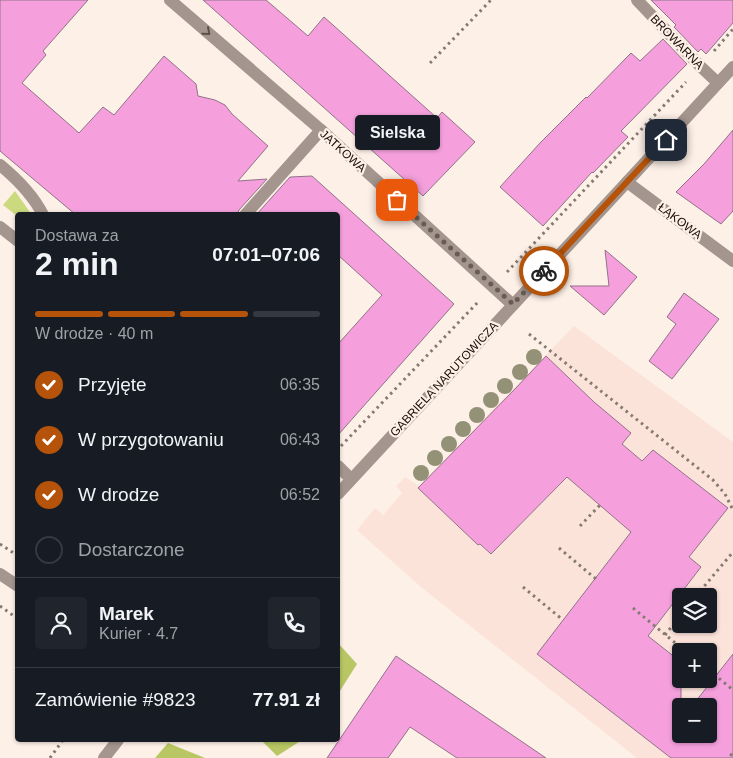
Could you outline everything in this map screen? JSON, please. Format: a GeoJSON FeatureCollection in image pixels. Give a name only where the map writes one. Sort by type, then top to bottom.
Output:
{"type":"FeatureCollection","features":[{"type":"Feature","properties":{"kind":"street","name":"JATKOWA"},"geometry":{"type":"LineString","coordinates":[[170,0],[320,130],[513,304]]}},
{"type":"Feature","properties":{"kind":"street","name":"BROWARNA"},"geometry":{"type":"LineString","coordinates":[[638,0],[718,83]]}},
{"type":"Feature","properties":{"kind":"street","name":"GABRIELA NARUTOWICZA"},"geometry":{"type":"LineString","coordinates":[[340,492],[733,67]]}},
{"type":"Feature","properties":{"kind":"street"},"geometry":{"type":"LineString","coordinates":[[248,212],[320,130]]}},
{"type":"Feature","properties":{"kind":"street"},"geometry":{"type":"LineString","coordinates":[[0,165],[15,177],[37,203],[42,212]]}},
{"type":"Feature","properties":{"kind":"street","name":"ŁĄKOWA"},"geometry":{"type":"LineString","coordinates":[[628,182],[733,261]]}},
{"type":"Feature","properties":{"kind":"street"},"geometry":{"type":"LineString","coordinates":[[0,228],[15,239]]}},
{"type":"Feature","properties":{"kind":"street"},"geometry":{"type":"LineString","coordinates":[[340,468],[351,479]]}},
{"type":"Feature","properties":{"kind":"street"},"geometry":{"type":"LineString","coordinates":[[0,574],[15,584]]}},
{"type":"Feature","properties":{"kind":"street"},"geometry":{"type":"LineString","coordinates":[[104,758],[116,742]]}},
{"type":"Feature","properties":{"kind":"path"},"geometry":{"type":"LineString","coordinates":[[430,63],[491,0]]}},
{"type":"Feature","properties":{"kind":"path"},"geometry":{"type":"LineString","coordinates":[[340,448],[733,29]]}},
{"type":"Feature","properties":{"kind":"path"},"geometry":{"type":"LineString","coordinates":[[529,334],[713,480],[725,494],[733,510]]}},
{"type":"Feature","properties":{"kind":"path"},"geometry":{"type":"LineString","coordinates":[[580,526],[600,505]]}},
{"type":"Feature","properties":{"kind":"path"},"geometry":{"type":"LineString","coordinates":[[0,544],[15,554]]}},
{"type":"Feature","properties":{"kind":"path"},"geometry":{"type":"LineString","coordinates":[[559,548],[596,579]]}},
{"type":"Feature","properties":{"kind":"path"},"geometry":{"type":"LineString","coordinates":[[703,588],[733,552]]}},
{"type":"Feature","properties":{"kind":"path"},"geometry":{"type":"LineString","coordinates":[[523,587],[563,620]]}},
{"type":"Feature","properties":{"kind":"path"},"geometry":{"type":"LineString","coordinates":[[0,606],[15,616]]}},
{"type":"Feature","properties":{"kind":"path"},"geometry":{"type":"LineString","coordinates":[[633,608],[675,643]]}},
{"type":"Feature","properties":{"kind":"path"},"geometry":{"type":"LineString","coordinates":[[665,635],[672,626]]}},
{"type":"Feature","properties":{"kind":"path"},"geometry":{"type":"LineString","coordinates":[[717,677],[733,690]]}},
{"type":"Feature","properties":{"kind":"path"},"geometry":{"type":"LineString","coordinates":[[50,758],[62,742]]}},
{"type":"Feature","properties":{"kind":"shaded area"},"geometry":{"type":"Polygon","coordinates":[[[574,326],[733,442],[733,758],[637,758],[422,588],[357,530],[375,508],[383,515],[402,493],[396,486],[405,477],[419,486],[574,326]]]}},
{"type":"Feature","properties":{"kind":"green space"},"geometry":{"type":"Polygon","coordinates":[[[15,191],[30,212],[15,212],[15,214],[3,205],[15,191]]]}},
{"type":"Feature","properties":{"kind":"green space"},"geometry":{"type":"Polygon","coordinates":[[[340,645],[357,664],[340,691],[340,645]]]}},
{"type":"Feature","properties":{"kind":"green space"},"geometry":{"type":"Polygon","coordinates":[[[263,742],[299,742],[277,756],[263,742]]]}},
{"type":"Feature","properties":{"kind":"green space"},"geometry":{"type":"Polygon","coordinates":[[[168,743],[205,758],[155,758],[168,743]]]}},
{"type":"Feature","properties":{"kind":"building"},"geometry":{"type":"Polygon","coordinates":[[[0,0],[88,0],[43,51],[46,55],[22,83],[79,133],[103,107],[114,115],[164,56],[196,84],[198,96],[215,100],[225,105],[232,114],[268,146],[238,181],[267,179],[238,212],[72,212],[0,151],[0,0]]]}},
{"type":"Feature","properties":{"kind":"building"},"geometry":{"type":"Polygon","coordinates":[[[203,0],[266,0],[308,36],[324,17],[437,118],[442,112],[475,142],[423,196],[203,0]]]}},
{"type":"Feature","properties":{"kind":"building"},"geometry":{"type":"Polygon","coordinates":[[[651,0],[733,0],[733,23],[706,54],[701,49],[698,52],[674,27],[676,25],[651,0]]]}},
{"type":"Feature","properties":{"kind":"building"},"geometry":{"type":"Polygon","coordinates":[[[663,39],[687,64],[621,131],[628,137],[592,172],[543,226],[500,187],[540,143],[631,53],[640,61],[663,39]]]}},
{"type":"Feature","properties":{"kind":"building"},"geometry":{"type":"Polygon","coordinates":[[[733,130],[733,211],[721,224],[676,192],[704,164],[733,130]]]}},
{"type":"Feature","properties":{"kind":"building"},"geometry":{"type":"Polygon","coordinates":[[[312,176],[454,304],[340,433],[340,342],[382,295],[340,257],[340,212],[259,212],[290,177],[312,176]]]}},
{"type":"Feature","properties":{"kind":"building"},"geometry":{"type":"Polygon","coordinates":[[[605,250],[637,277],[604,315],[570,286],[609,286],[605,250]]]}},
{"type":"Feature","properties":{"kind":"building"},"geometry":{"type":"Polygon","coordinates":[[[684,293],[719,319],[672,379],[649,361],[676,324],[667,317],[684,293]]]}},
{"type":"Feature","properties":{"kind":"building"},"geometry":{"type":"Polygon","coordinates":[[[546,356],[594,402],[631,433],[622,444],[642,461],[653,450],[728,508],[689,557],[701,567],[685,588],[672,588],[672,605],[648,636],[672,655],[672,688],[681,688],[681,698],[672,698],[672,743],[717,743],[717,698],[698,698],[706,688],[717,688],[717,674],[733,654],[733,758],[671,758],[537,654],[631,532],[567,477],[491,554],[480,544],[478,545],[418,488],[546,356]]]}},
{"type":"Feature","properties":{"kind":"building"},"geometry":{"type":"Polygon","coordinates":[[[396,656],[546,758],[457,758],[410,727],[388,758],[327,758],[338,742],[340,742],[340,739],[396,656]]]}},
{"type":"Feature","properties":{"kind":"way so far"},"geometry":{"type":"LineString","coordinates":[[397,200],[513,304],[544,271]]}},
{"type":"Feature","properties":{"kind":"place","name":"Sielska"},"geometry":{"type":"Point","coordinates":[397,200]}},
{"type":"Feature","properties":{"kind":"route"},"geometry":{"type":"LineString","coordinates":[[544,271],[666,140]]}}]}
